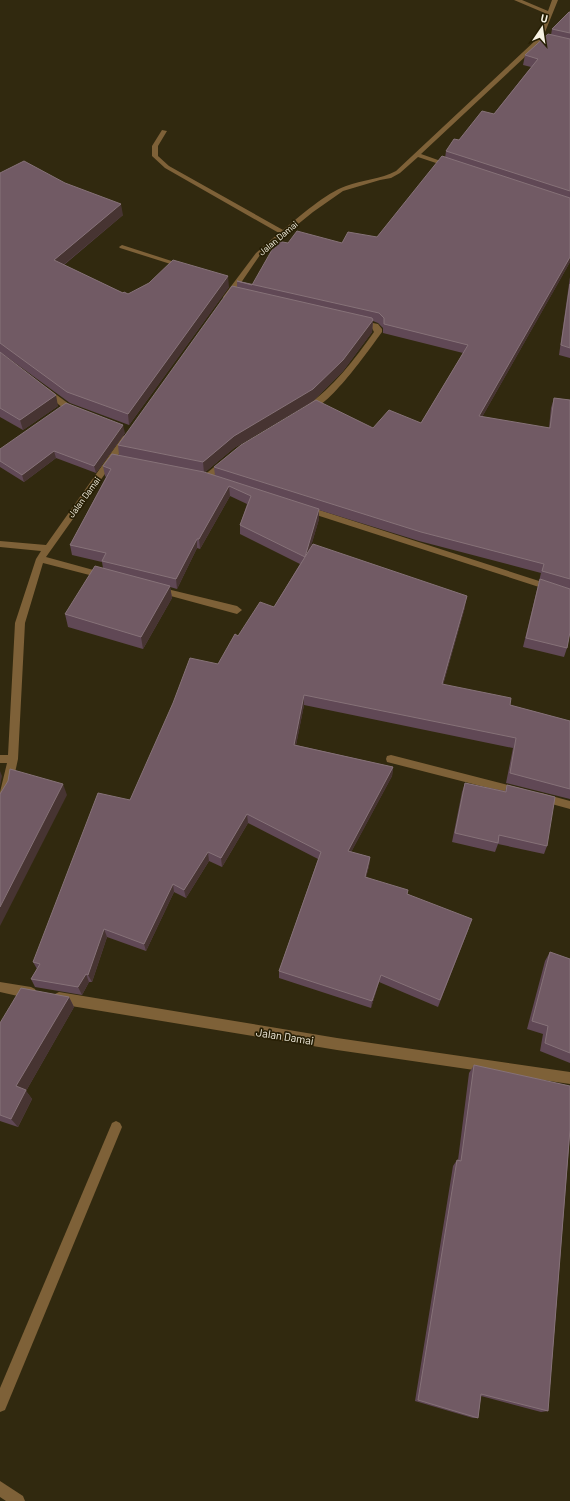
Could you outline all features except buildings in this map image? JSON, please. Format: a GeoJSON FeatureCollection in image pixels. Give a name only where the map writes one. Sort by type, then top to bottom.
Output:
{"type":"FeatureCollection","features":[{"type":"Feature","properties":{"kind":"street"},"geometry":{"type":"LineString","coordinates":[[517,0],[549,13]]}},
{"type":"Feature","properties":{"kind":"street"},"geometry":{"type":"LineString","coordinates":[[555,0],[540,36],[541,39],[570,46]]}},
{"type":"Feature","properties":{"kind":"street","name":"Jalan Damai"},"geometry":{"type":"LineString","coordinates":[[222,305],[234,293],[234,282],[258,254],[311,211],[341,190],[356,184],[389,177],[398,172],[541,39]]}},
{"type":"Feature","properties":{"kind":"street"},"geometry":{"type":"LineString","coordinates":[[164,131],[155,146],[155,156],[167,167],[284,233]]}},
{"type":"Feature","properties":{"kind":"street"},"geometry":{"type":"LineString","coordinates":[[418,155],[454,167]]}},
{"type":"Feature","properties":{"kind":"street"},"geometry":{"type":"LineString","coordinates":[[122,247],[187,268]]}},
{"type":"Feature","properties":{"kind":"street"},"geometry":{"type":"LineString","coordinates":[[304,412],[317,404],[347,374],[378,332],[378,329],[375,326],[355,321]]}},
{"type":"Feature","properties":{"kind":"street"},"geometry":{"type":"LineString","coordinates":[[38,384],[67,408]]}},
{"type":"Feature","properties":{"kind":"street","name":"Jalan Damai"},"geometry":{"type":"LineString","coordinates":[[0,801],[6,791],[13,759],[20,622],[40,559],[115,460],[132,431]]}},
{"type":"Feature","properties":{"kind":"street"},"geometry":{"type":"LineString","coordinates":[[206,478],[232,455]]}},
{"type":"Feature","properties":{"kind":"street"},"geometry":{"type":"LineString","coordinates":[[302,508],[570,594]]}},
{"type":"Feature","properties":{"kind":"street"},"geometry":{"type":"LineString","coordinates":[[0,544],[48,548]]}},
{"type":"Feature","properties":{"kind":"street"},"geometry":{"type":"LineString","coordinates":[[40,559],[115,578]]}},
{"type":"Feature","properties":{"kind":"street"},"geometry":{"type":"LineString","coordinates":[[153,588],[237,610]]}},
{"type":"Feature","properties":{"kind":"street"},"geometry":{"type":"LineString","coordinates":[[0,759],[13,759]]}},
{"type":"Feature","properties":{"kind":"street"},"geometry":{"type":"LineString","coordinates":[[391,759],[570,805]]}},
{"type":"Feature","properties":{"kind":"street","name":"Jalan Damai"},"geometry":{"type":"LineString","coordinates":[[0,987],[337,1044],[570,1078]]}},
{"type":"Feature","properties":{"kind":"street"},"geometry":{"type":"LineString","coordinates":[[0,1405],[116,1127]]}},
{"type":"Feature","properties":{"kind":"street"},"geometry":{"type":"LineString","coordinates":[[0,1488],[18,1501]]}}]}
